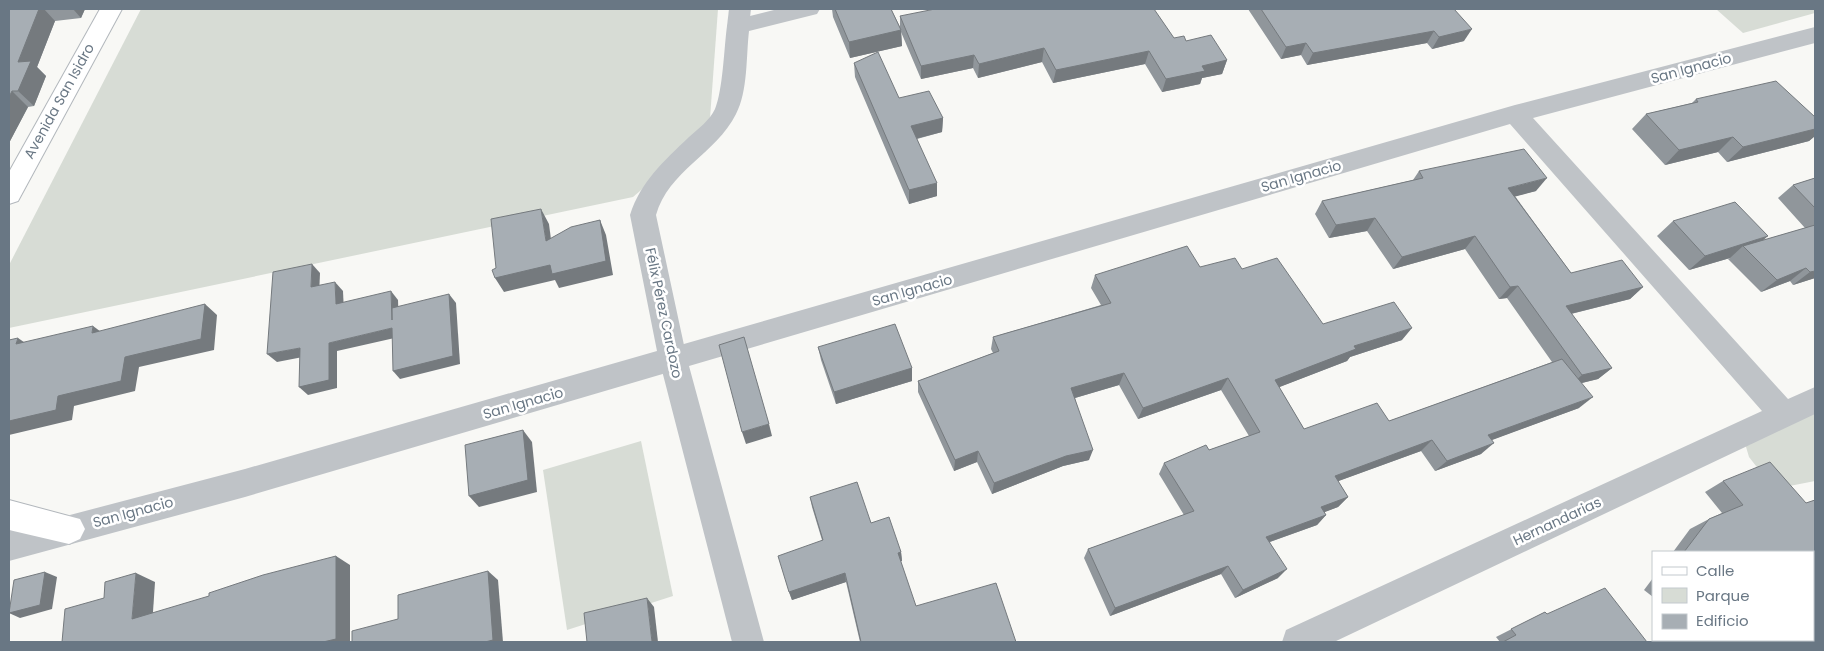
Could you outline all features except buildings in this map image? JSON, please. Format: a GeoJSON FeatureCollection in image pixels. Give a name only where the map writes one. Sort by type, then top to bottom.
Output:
{"type":"FeatureCollection","features":[{"type":"Feature","properties":{"kind":"main road","name":"Avenida San Isidro"},"geometry":{"type":"LineString","coordinates":[[10,190],[110,9]]}},
{"type":"Feature","properties":{"kind":"main road"},"geometry":{"type":"LineString","coordinates":[[9,515],[69,529]]}},
{"type":"Feature","properties":{"kind":"street"},"geometry":{"type":"LineString","coordinates":[[739,17],[809,9]]}},
{"type":"Feature","properties":{"kind":"street","name":"Félix Pérez Cardozo"},"geometry":{"type":"LineString","coordinates":[[739,17],[727,110],[712,131],[671,170],[645,201],[643,215],[673,359],[748,642]]}},
{"type":"Feature","properties":{"kind":"street","name":"San Ignacio"},"geometry":{"type":"LineString","coordinates":[[9,546],[245,483],[1515,114],[1815,35]]}},
{"type":"Feature","properties":{"kind":"street"},"geometry":{"type":"LineString","coordinates":[[1515,114],[1783,414]]}},
{"type":"Feature","properties":{"kind":"street","name":"Hernandarias"},"geometry":{"type":"LineString","coordinates":[[1298,642],[1815,400]]}},
{"type":"Feature","properties":{"kind":"green space"},"geometry":{"type":"Polygon","coordinates":[[[141,9],[718,9],[709,132],[633,197],[9,328],[9,265],[141,9]]]}},
{"type":"Feature","properties":{"kind":"green space"},"geometry":{"type":"Polygon","coordinates":[[[1716,9],[1815,9],[1815,13],[1743,33],[1716,9]]]}},
{"type":"Feature","properties":{"kind":"green space"},"geometry":{"type":"Polygon","coordinates":[[[1815,391],[1815,481],[1774,489],[1749,457],[1744,440],[1750,445],[1755,420],[1815,391]]]}},
{"type":"Feature","properties":{"kind":"green space"},"geometry":{"type":"Polygon","coordinates":[[[641,441],[673,596],[567,630],[543,470],[641,441]]]}}]}
